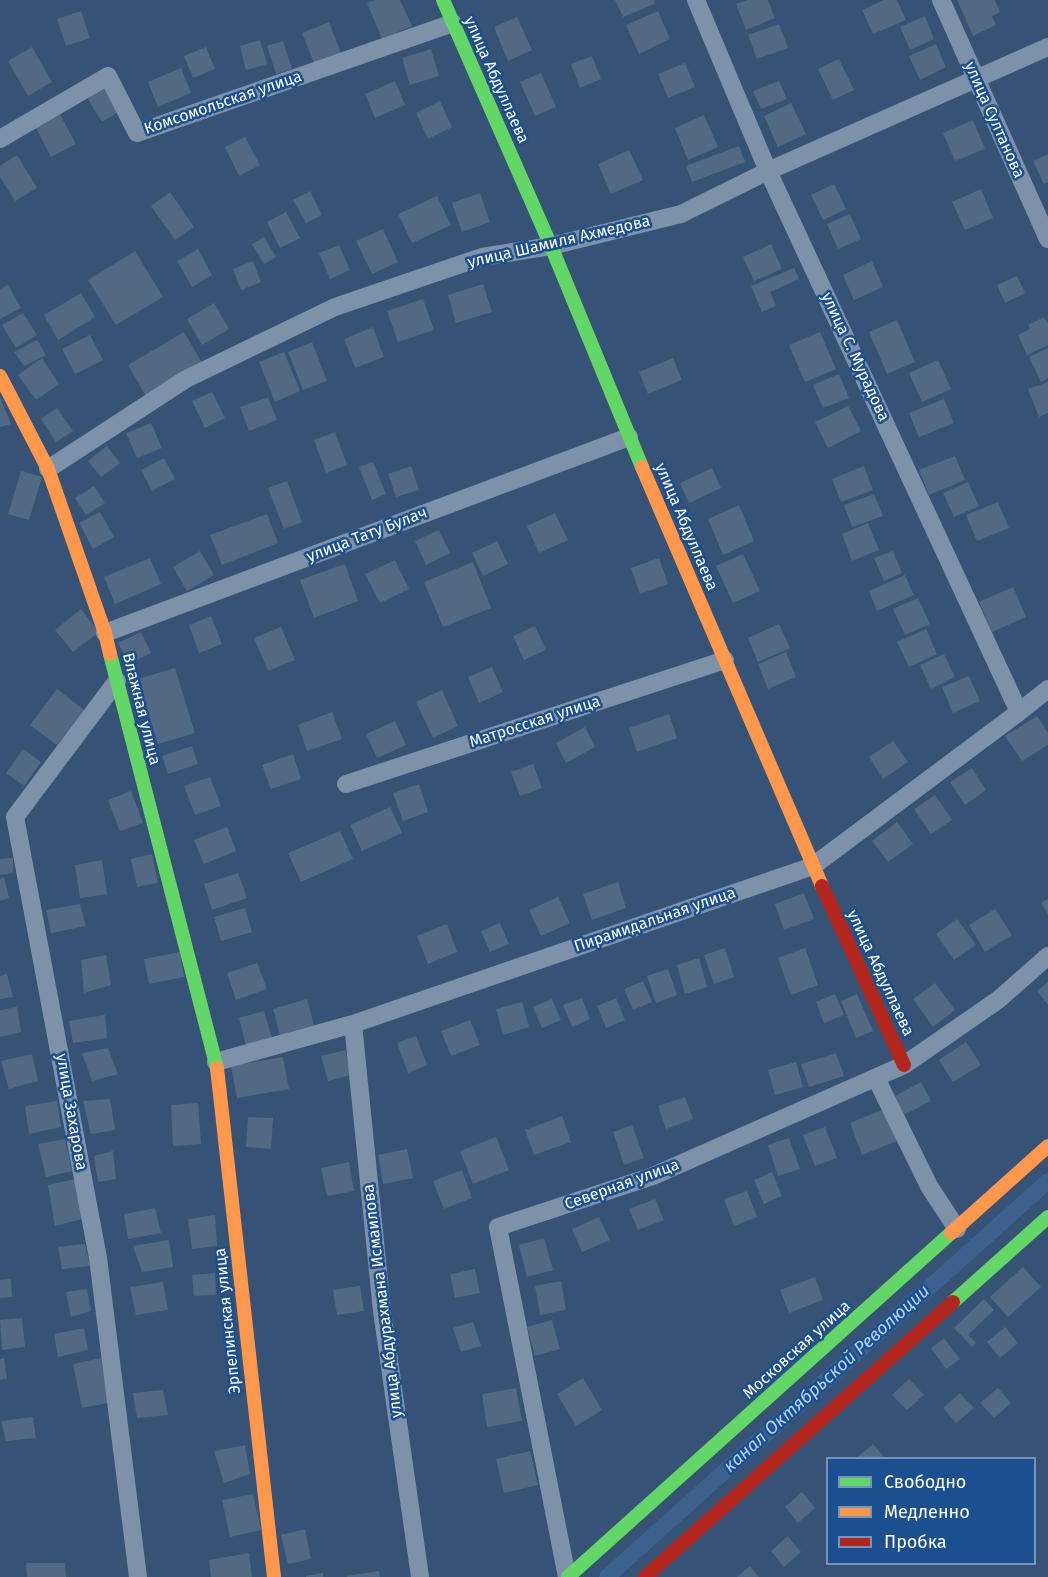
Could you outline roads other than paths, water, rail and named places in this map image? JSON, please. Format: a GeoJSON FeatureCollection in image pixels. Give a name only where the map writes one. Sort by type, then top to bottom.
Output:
{"type":"FeatureCollection","features":[{"type":"Feature","properties":{"kind":"street","name":"улица Абдуллаева"},"geometry":{"type":"LineString","coordinates":[[443,0],[551,246],[629,437],[813,866],[904,1065]]}},
{"type":"Feature","properties":{"kind":"street","name":"улица С. Мурадова"},"geometry":{"type":"LineString","coordinates":[[696,0],[768,171],[1019,712]]}},
{"type":"Feature","properties":{"kind":"street","name":"улица Султанова"},"geometry":{"type":"LineString","coordinates":[[941,0],[1048,239]]}},
{"type":"Feature","properties":{"kind":"street","name":"Комсомольская улица"},"geometry":{"type":"LineString","coordinates":[[0,139],[108,76],[137,133],[453,23]]}},
{"type":"Feature","properties":{"kind":"street","name":"улица Шамиля Ахмедова"},"geometry":{"type":"LineString","coordinates":[[48,469],[186,379],[335,307],[482,257],[551,246],[681,214],[768,171],[1048,47]]}},
{"type":"Feature","properties":{"kind":"street","name":"Влажная улица"},"geometry":{"type":"LineString","coordinates":[[0,376],[48,469],[105,633],[216,1062]]}},
{"type":"Feature","properties":{"kind":"street","name":"улица Тату Булач"},"geometry":{"type":"LineString","coordinates":[[105,633],[629,437]]}},
{"type":"Feature","properties":{"kind":"street","name":"Матросская улица"},"geometry":{"type":"LineString","coordinates":[[346,784],[725,660]]}},
{"type":"Feature","properties":{"kind":"street","name":"улица Захарова"},"geometry":{"type":"LineString","coordinates":[[117,681],[15,817],[98,1258],[138,1577]]}},
{"type":"Feature","properties":{"kind":"street","name":"Пирамидальная улица"},"geometry":{"type":"LineString","coordinates":[[216,1062],[353,1024],[813,866],[1048,689]]}},
{"type":"Feature","properties":{"kind":"street","name":"Северная улица"},"geometry":{"type":"LineString","coordinates":[[568,1577],[498,1227],[653,1176],[904,1065],[998,1000],[1048,956]]}},
{"type":"Feature","properties":{"kind":"street","name":"улица Абдурахмана Исмаилова"},"geometry":{"type":"LineString","coordinates":[[353,1024],[382,1311],[420,1577]]}},
{"type":"Feature","properties":{"kind":"street","name":"Эрпелинская улица"},"geometry":{"type":"LineString","coordinates":[[216,1062],[274,1577]]}},
{"type":"Feature","properties":{"kind":"street"},"geometry":{"type":"LineString","coordinates":[[876,1078],[929,1186],[957,1229]]}},
{"type":"Feature","properties":{"kind":"street","name":"Московская улица"},"geometry":{"type":"LineString","coordinates":[[568,1577],[1048,1146]]}},
{"type":"Feature","properties":{"kind":"street"},"geometry":{"type":"LineString","coordinates":[[645,1577],[1048,1216]]}},
{"type":"Feature","properties":{"kind":"waterway","name":"канал Октябрьской Революции"},"geometry":{"type":"LineString","coordinates":[[607,1577],[1048,1181]]}}]}
